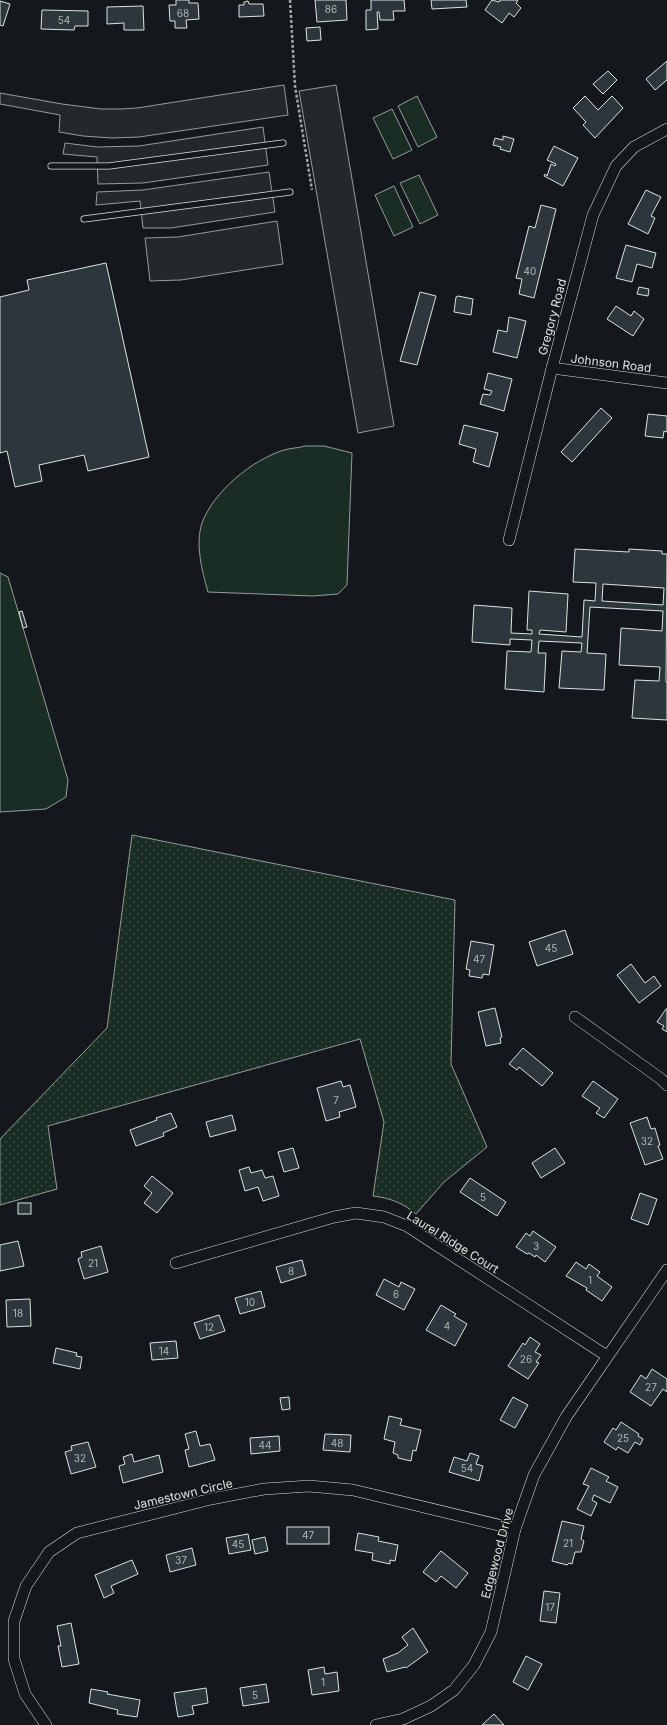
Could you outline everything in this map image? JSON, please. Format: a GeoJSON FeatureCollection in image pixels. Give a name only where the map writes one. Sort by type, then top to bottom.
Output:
{"type":"FeatureCollection","features":[{"type":"Feature","properties":{"kind":"street","name":"Gregory Road"},"geometry":{"type":"LineString","coordinates":[[509,540],[552,368],[593,216],[616,166],[634,147],[667,129]]}},
{"type":"Feature","properties":{"kind":"street","name":"Johnson Road"},"geometry":{"type":"LineString","coordinates":[[552,368],[667,383]]}},
{"type":"Feature","properties":{"kind":"street"},"geometry":{"type":"LineString","coordinates":[[575,1017],[661,1079],[667,1085]]}},
{"type":"Feature","properties":{"kind":"street","name":"Laurel Ridge Court"},"geometry":{"type":"LineString","coordinates":[[176,1263],[334,1217],[356,1213],[384,1217],[407,1226],[607,1356]]}},
{"type":"Feature","properties":{"kind":"street","name":"Edgewood Drive"},"geometry":{"type":"LineString","coordinates":[[376,1725],[403,1719],[431,1706],[454,1690],[474,1665],[491,1632],[515,1529],[534,1475],[566,1417],[667,1270]]}},
{"type":"Feature","properties":{"kind":"street","name":"Jamestown Circle"},"geometry":{"type":"LineString","coordinates":[[46,1725],[25,1694],[14,1659],[14,1621],[26,1586],[49,1552],[77,1533],[211,1499],[264,1489],[309,1486],[353,1490],[515,1529]]}},
{"type":"Feature","properties":{"kind":"lane"},"geometry":{"type":"LineString","coordinates":[[51,166],[109,166],[283,143]]}},
{"type":"Feature","properties":{"kind":"lane"},"geometry":{"type":"LineString","coordinates":[[84,219],[290,192]]}},
{"type":"Feature","properties":{"kind":"path"},"geometry":{"type":"LineString","coordinates":[[290,0],[295,86],[312,190]]}},
{"type":"Feature","properties":{"kind":"green space"},"geometry":{"type":"Polygon","coordinates":[[[417,96],[437,137],[418,147],[398,106],[417,96]]]}},
{"type":"Feature","properties":{"kind":"green space"},"geometry":{"type":"Polygon","coordinates":[[[392,109],[412,150],[393,159],[373,118],[392,109]]]}},
{"type":"Feature","properties":{"kind":"green space"},"geometry":{"type":"Polygon","coordinates":[[[419,175],[438,215],[420,224],[400,183],[419,175]]]}},
{"type":"Feature","properties":{"kind":"green space"},"geometry":{"type":"Polygon","coordinates":[[[394,186],[413,227],[394,236],[375,195],[394,186]]]}},
{"type":"Feature","properties":{"kind":"green space"},"geometry":{"type":"Polygon","coordinates":[[[305,446],[324,446],[352,453],[347,585],[338,594],[313,596],[208,592],[200,558],[199,540],[202,523],[215,500],[236,478],[259,461],[284,450],[305,446]]]}},
{"type":"Feature","properties":{"kind":"green space"},"geometry":{"type":"Polygon","coordinates":[[[0,573],[8,577],[68,780],[66,797],[46,809],[0,812],[0,573]]]}},
{"type":"Feature","properties":{"kind":"green space"},"geometry":{"type":"Polygon","coordinates":[[[132,835],[455,900],[451,1064],[487,1147],[444,1182],[416,1214],[396,1202],[373,1196],[384,1122],[360,1039],[48,1126],[57,1189],[0,1205],[0,1139],[107,1028],[132,835]]]}},
{"type":"Feature","properties":{"kind":"shaded area"},"geometry":{"type":"Polygon","coordinates":[[[284,85],[288,115],[139,137],[112,138],[83,136],[59,132],[60,115],[0,104],[0,93],[101,109],[137,108],[284,85]]]}},
{"type":"Feature","properties":{"kind":"shaded area"},"geometry":{"type":"Polygon","coordinates":[[[336,85],[394,426],[358,433],[299,91],[336,85]]]}},
{"type":"Feature","properties":{"kind":"shaded area"},"geometry":{"type":"Polygon","coordinates":[[[263,127],[268,165],[143,183],[98,184],[97,157],[63,154],[65,143],[97,147],[139,146],[263,127]]]}},
{"type":"Feature","properties":{"kind":"shaded area"},"geometry":{"type":"Polygon","coordinates":[[[269,172],[275,212],[171,228],[143,228],[140,201],[96,205],[97,192],[143,190],[269,172]]]}},
{"type":"Feature","properties":{"kind":"shaded area"},"geometry":{"type":"Polygon","coordinates":[[[277,221],[283,264],[181,280],[150,281],[145,238],[178,237],[277,221]]]}},
{"type":"Feature","properties":{"kind":"building"},"geometry":{"type":"Polygon","coordinates":[[[176,0],[189,0],[189,3],[198,3],[199,19],[186,20],[187,28],[175,28],[175,21],[170,21],[169,5],[176,5],[176,0]]]}},
{"type":"Feature","properties":{"kind":"building"},"geometry":{"type":"Polygon","coordinates":[[[315,0],[346,0],[347,20],[317,22],[315,0]]]}},
{"type":"Feature","properties":{"kind":"building"},"geometry":{"type":"Polygon","coordinates":[[[371,0],[404,0],[405,11],[393,11],[394,20],[380,20],[379,12],[377,12],[378,29],[366,30],[366,10],[371,10],[371,0]]]}},
{"type":"Feature","properties":{"kind":"building"},"geometry":{"type":"Polygon","coordinates":[[[431,0],[466,0],[467,7],[432,9],[431,0]]]}},
{"type":"Feature","properties":{"kind":"building"},"geometry":{"type":"Polygon","coordinates":[[[492,0],[499,2],[500,0],[518,0],[516,3],[521,8],[514,17],[509,13],[502,23],[485,10],[492,0]]]}},
{"type":"Feature","properties":{"kind":"building"},"geometry":{"type":"Polygon","coordinates":[[[0,1],[10,4],[3,26],[0,25],[0,1]]]}},
{"type":"Feature","properties":{"kind":"building"},"geometry":{"type":"Polygon","coordinates":[[[248,1],[249,4],[263,4],[264,16],[239,17],[239,5],[244,5],[244,2],[248,1]]]}},
{"type":"Feature","properties":{"kind":"building"},"geometry":{"type":"Polygon","coordinates":[[[143,6],[144,30],[124,30],[124,23],[107,24],[107,7],[143,6]]]}},
{"type":"Feature","properties":{"kind":"building"},"geometry":{"type":"Polygon","coordinates":[[[42,10],[88,11],[88,26],[75,26],[74,30],[41,29],[42,10]]]}},
{"type":"Feature","properties":{"kind":"building"},"geometry":{"type":"Polygon","coordinates":[[[320,27],[321,40],[307,41],[306,28],[320,27]]]}},
{"type":"Feature","properties":{"kind":"building"},"geometry":{"type":"Polygon","coordinates":[[[667,61],[667,80],[655,90],[646,79],[667,61]]]}},
{"type":"Feature","properties":{"kind":"building"},"geometry":{"type":"Polygon","coordinates":[[[608,71],[617,80],[603,94],[593,84],[608,71]]]}},
{"type":"Feature","properties":{"kind":"building"},"geometry":{"type":"Polygon","coordinates":[[[585,96],[598,110],[612,96],[623,108],[595,138],[583,125],[586,122],[573,108],[585,96]]]}},
{"type":"Feature","properties":{"kind":"building"},"geometry":{"type":"Polygon","coordinates":[[[503,136],[514,139],[510,152],[493,145],[495,138],[503,140],[503,136]]]}},
{"type":"Feature","properties":{"kind":"building"},"geometry":{"type":"Polygon","coordinates":[[[554,146],[578,158],[563,186],[544,176],[545,174],[547,176],[551,164],[555,166],[556,164],[547,160],[554,146]]]}},
{"type":"Feature","properties":{"kind":"building"},"geometry":{"type":"Polygon","coordinates":[[[646,190],[661,197],[651,216],[655,218],[648,234],[628,224],[646,190]]]}},
{"type":"Feature","properties":{"kind":"building"},"geometry":{"type":"Polygon","coordinates":[[[541,205],[556,209],[534,298],[519,294],[522,279],[516,278],[529,226],[535,228],[541,205]]]}},
{"type":"Feature","properties":{"kind":"building"},"geometry":{"type":"Polygon","coordinates":[[[626,245],[656,253],[652,268],[637,264],[632,282],[616,278],[626,245]]]}},
{"type":"Feature","properties":{"kind":"building"},"geometry":{"type":"Polygon","coordinates":[[[106,263],[149,457],[88,471],[84,455],[39,465],[42,481],[15,487],[7,451],[0,453],[0,297],[29,290],[27,280],[106,263]]]}},
{"type":"Feature","properties":{"kind":"building"},"geometry":{"type":"Polygon","coordinates":[[[639,287],[649,289],[648,296],[637,294],[639,287]]]}},
{"type":"Feature","properties":{"kind":"building"},"geometry":{"type":"Polygon","coordinates":[[[420,292],[436,296],[417,365],[400,361],[420,292]]]}},
{"type":"Feature","properties":{"kind":"building"},"geometry":{"type":"Polygon","coordinates":[[[458,296],[473,299],[471,315],[454,312],[456,297],[458,296]]]}},
{"type":"Feature","properties":{"kind":"building"},"geometry":{"type":"Polygon","coordinates":[[[616,306],[631,316],[634,311],[644,319],[633,336],[607,319],[616,306]]]}},
{"type":"Feature","properties":{"kind":"building"},"geometry":{"type":"Polygon","coordinates":[[[509,317],[526,321],[517,358],[493,352],[498,330],[507,332],[509,317]]]}},
{"type":"Feature","properties":{"kind":"building"},"geometry":{"type":"Polygon","coordinates":[[[488,373],[512,379],[504,411],[480,404],[483,394],[490,395],[492,391],[484,389],[488,373]]]}},
{"type":"Feature","properties":{"kind":"building"},"geometry":{"type":"Polygon","coordinates":[[[601,408],[612,418],[572,462],[561,452],[601,408]]]}},
{"type":"Feature","properties":{"kind":"building"},"geometry":{"type":"Polygon","coordinates":[[[648,414],[667,416],[667,432],[664,431],[663,438],[645,436],[648,414]]]}},
{"type":"Feature","properties":{"kind":"building"},"geometry":{"type":"Polygon","coordinates":[[[464,425],[498,433],[489,467],[473,462],[476,449],[459,444],[464,425]]]}},
{"type":"Feature","properties":{"kind":"building"},"geometry":{"type":"Polygon","coordinates":[[[575,549],[629,552],[629,549],[662,551],[662,554],[667,554],[667,720],[632,718],[635,680],[659,681],[660,667],[619,665],[621,628],[662,631],[663,611],[590,607],[587,653],[606,654],[604,690],[559,688],[562,651],[581,652],[582,643],[539,641],[538,653],[546,653],[544,692],[505,689],[507,651],[531,652],[532,640],[510,639],[510,645],[472,642],[474,605],[512,608],[511,633],[532,634],[532,630],[527,630],[529,591],[568,594],[566,632],[540,630],[539,634],[582,637],[584,600],[595,601],[596,583],[573,582],[575,549]],[[603,584],[602,601],[663,605],[664,588],[603,584]]]}},
{"type":"Feature","properties":{"kind":"building"},"geometry":{"type":"Polygon","coordinates":[[[22,611],[27,627],[23,628],[19,612],[22,611]]]}},
{"type":"Feature","properties":{"kind":"building"},"geometry":{"type":"Polygon","coordinates":[[[565,930],[573,954],[537,966],[529,942],[565,930]]]}},
{"type":"Feature","properties":{"kind":"building"},"geometry":{"type":"Polygon","coordinates":[[[471,941],[494,945],[489,975],[483,974],[482,978],[469,976],[470,970],[466,969],[471,941]]]}},
{"type":"Feature","properties":{"kind":"building"},"geometry":{"type":"Polygon","coordinates":[[[631,964],[645,983],[654,976],[661,986],[639,1003],[617,975],[631,964]]]}},
{"type":"Feature","properties":{"kind":"building"},"geometry":{"type":"Polygon","coordinates":[[[495,1008],[502,1037],[500,1038],[501,1043],[486,1046],[478,1012],[495,1008]]]}},
{"type":"Feature","properties":{"kind":"building"},"geometry":{"type":"Polygon","coordinates":[[[666,1009],[667,1032],[662,1029],[664,1026],[657,1022],[666,1009]]]}},
{"type":"Feature","properties":{"kind":"building"},"geometry":{"type":"Polygon","coordinates":[[[523,1048],[553,1073],[542,1086],[519,1067],[517,1070],[509,1064],[523,1048]]]}},
{"type":"Feature","properties":{"kind":"building"},"geometry":{"type":"Polygon","coordinates":[[[341,1081],[343,1087],[350,1085],[356,1107],[339,1112],[340,1117],[326,1121],[317,1088],[341,1081]]]}},
{"type":"Feature","properties":{"kind":"building"},"geometry":{"type":"Polygon","coordinates":[[[593,1081],[618,1099],[604,1118],[596,1113],[600,1108],[582,1096],[593,1081]]]}},
{"type":"Feature","properties":{"kind":"building"},"geometry":{"type":"Polygon","coordinates":[[[171,1113],[177,1127],[163,1133],[164,1136],[136,1146],[130,1130],[171,1113]]]}},
{"type":"Feature","properties":{"kind":"building"},"geometry":{"type":"Polygon","coordinates":[[[232,1115],[236,1130],[210,1137],[206,1122],[232,1115]]]}},
{"type":"Feature","properties":{"kind":"building"},"geometry":{"type":"Polygon","coordinates":[[[647,1117],[651,1129],[655,1128],[660,1145],[658,1146],[663,1159],[645,1165],[630,1123],[647,1117]]]}},
{"type":"Feature","properties":{"kind":"building"},"geometry":{"type":"Polygon","coordinates":[[[293,1148],[299,1168],[284,1172],[278,1152],[293,1148]]]}},
{"type":"Feature","properties":{"kind":"building"},"geometry":{"type":"Polygon","coordinates":[[[555,1148],[565,1163],[541,1178],[532,1163],[555,1148]]]}},
{"type":"Feature","properties":{"kind":"building"},"geometry":{"type":"Polygon","coordinates":[[[249,1167],[251,1173],[262,1170],[265,1178],[273,1176],[279,1196],[263,1201],[258,1187],[245,1191],[239,1170],[249,1167]]]}},
{"type":"Feature","properties":{"kind":"building"},"geometry":{"type":"Polygon","coordinates":[[[152,1176],[173,1193],[157,1213],[144,1203],[152,1193],[144,1186],[152,1176]]]}},
{"type":"Feature","properties":{"kind":"building"},"geometry":{"type":"Polygon","coordinates":[[[470,1178],[506,1202],[497,1216],[460,1192],[470,1178]]]}},
{"type":"Feature","properties":{"kind":"building"},"geometry":{"type":"Polygon","coordinates":[[[640,1193],[657,1199],[648,1225],[631,1219],[640,1193]]]}},
{"type":"Feature","properties":{"kind":"building"},"geometry":{"type":"Polygon","coordinates":[[[18,1203],[31,1203],[31,1214],[18,1214],[18,1203]]]}},
{"type":"Feature","properties":{"kind":"building"},"geometry":{"type":"Polygon","coordinates":[[[533,1231],[556,1247],[545,1262],[536,1255],[535,1257],[529,1253],[527,1254],[516,1247],[526,1233],[530,1236],[533,1231]]]}},
{"type":"Feature","properties":{"kind":"building"},"geometry":{"type":"Polygon","coordinates":[[[18,1241],[24,1266],[0,1271],[0,1245],[18,1241]]]}},
{"type":"Feature","properties":{"kind":"building"},"geometry":{"type":"Polygon","coordinates":[[[101,1246],[108,1272],[84,1279],[78,1259],[82,1257],[81,1252],[101,1246]]]}},
{"type":"Feature","properties":{"kind":"building"},"geometry":{"type":"Polygon","coordinates":[[[302,1260],[306,1275],[281,1283],[276,1267],[302,1260]]]}},
{"type":"Feature","properties":{"kind":"building"},"geometry":{"type":"Polygon","coordinates":[[[576,1262],[586,1269],[589,1264],[600,1272],[597,1276],[612,1287],[602,1301],[586,1290],[587,1288],[566,1276],[576,1262]]]}},
{"type":"Feature","properties":{"kind":"building"},"geometry":{"type":"Polygon","coordinates":[[[384,1279],[399,1287],[401,1282],[415,1289],[404,1310],[376,1295],[384,1279]]]}},
{"type":"Feature","properties":{"kind":"building"},"geometry":{"type":"Polygon","coordinates":[[[261,1291],[265,1307],[240,1314],[235,1298],[261,1291]]]}},
{"type":"Feature","properties":{"kind":"building"},"geometry":{"type":"Polygon","coordinates":[[[30,1299],[31,1326],[7,1327],[6,1300],[30,1299]]]}},
{"type":"Feature","properties":{"kind":"building"},"geometry":{"type":"Polygon","coordinates":[[[441,1305],[456,1314],[454,1316],[467,1324],[455,1346],[426,1330],[441,1305]]]}},
{"type":"Feature","properties":{"kind":"building"},"geometry":{"type":"Polygon","coordinates":[[[219,1315],[225,1331],[200,1339],[194,1323],[219,1315]]]}},
{"type":"Feature","properties":{"kind":"building"},"geometry":{"type":"Polygon","coordinates":[[[530,1337],[540,1344],[535,1352],[541,1355],[536,1362],[539,1363],[528,1379],[508,1366],[523,1343],[525,1345],[530,1337]]]}},
{"type":"Feature","properties":{"kind":"building"},"geometry":{"type":"Polygon","coordinates":[[[176,1341],[178,1358],[152,1360],[150,1343],[176,1341]]]}},
{"type":"Feature","properties":{"kind":"building"},"geometry":{"type":"Polygon","coordinates":[[[56,1348],[77,1353],[76,1356],[82,1357],[80,1369],[53,1363],[56,1348]]]}},
{"type":"Feature","properties":{"kind":"building"},"geometry":{"type":"Polygon","coordinates":[[[652,1369],[667,1379],[667,1392],[663,1389],[651,1406],[630,1392],[641,1375],[646,1379],[652,1369]]]}},
{"type":"Feature","properties":{"kind":"building"},"geometry":{"type":"Polygon","coordinates":[[[289,1397],[290,1409],[282,1410],[280,1398],[289,1397]]]}},
{"type":"Feature","properties":{"kind":"building"},"geometry":{"type":"Polygon","coordinates":[[[513,1397],[528,1405],[515,1428],[500,1420],[513,1397]]]}},
{"type":"Feature","properties":{"kind":"building"},"geometry":{"type":"Polygon","coordinates":[[[389,1416],[402,1419],[400,1425],[421,1430],[416,1451],[413,1450],[411,1461],[398,1458],[398,1455],[393,1453],[395,1442],[384,1439],[389,1416]]]}},
{"type":"Feature","properties":{"kind":"building"},"geometry":{"type":"Polygon","coordinates":[[[621,1422],[639,1434],[638,1436],[643,1439],[640,1445],[635,1442],[628,1453],[618,1447],[616,1450],[604,1442],[613,1428],[616,1430],[621,1422]]]}},
{"type":"Feature","properties":{"kind":"building"},"geometry":{"type":"Polygon","coordinates":[[[196,1431],[200,1446],[210,1444],[215,1460],[189,1467],[185,1450],[189,1449],[185,1434],[196,1431]]]}},
{"type":"Feature","properties":{"kind":"building"},"geometry":{"type":"Polygon","coordinates":[[[325,1434],[351,1435],[350,1452],[323,1450],[325,1434]]]}},
{"type":"Feature","properties":{"kind":"building"},"geometry":{"type":"Polygon","coordinates":[[[279,1436],[280,1451],[251,1454],[250,1438],[279,1436]]]}},
{"type":"Feature","properties":{"kind":"building"},"geometry":{"type":"Polygon","coordinates":[[[88,1442],[96,1467],[71,1474],[65,1452],[72,1450],[71,1446],[88,1442]]]}},
{"type":"Feature","properties":{"kind":"building"},"geometry":{"type":"Polygon","coordinates":[[[470,1453],[479,1456],[476,1464],[483,1466],[479,1481],[449,1472],[454,1457],[467,1461],[470,1453]]]}},
{"type":"Feature","properties":{"kind":"building"},"geometry":{"type":"Polygon","coordinates":[[[132,1454],[134,1462],[159,1455],[163,1472],[123,1483],[119,1466],[125,1464],[123,1457],[132,1454]]]}},
{"type":"Feature","properties":{"kind":"building"},"geometry":{"type":"Polygon","coordinates":[[[591,1468],[609,1477],[606,1481],[618,1487],[610,1503],[594,1495],[592,1500],[597,1503],[591,1516],[577,1509],[589,1486],[583,1484],[591,1468]]]}},
{"type":"Feature","properties":{"kind":"building"},"geometry":{"type":"Polygon","coordinates":[[[562,1521],[584,1526],[581,1539],[584,1541],[581,1552],[575,1552],[572,1564],[569,1563],[567,1565],[552,1561],[562,1521]]]}},
{"type":"Feature","properties":{"kind":"building"},"geometry":{"type":"Polygon","coordinates":[[[287,1527],[329,1527],[329,1544],[287,1544],[287,1527]]]}},
{"type":"Feature","properties":{"kind":"building"},"geometry":{"type":"Polygon","coordinates":[[[358,1533],[379,1537],[378,1541],[398,1545],[395,1561],[390,1560],[390,1564],[372,1560],[373,1553],[355,1550],[358,1533]]]}},
{"type":"Feature","properties":{"kind":"building"},"geometry":{"type":"Polygon","coordinates":[[[248,1534],[251,1550],[229,1554],[226,1538],[248,1534]]]}},
{"type":"Feature","properties":{"kind":"building"},"geometry":{"type":"Polygon","coordinates":[[[265,1537],[268,1551],[255,1554],[252,1540],[265,1537]]]}},
{"type":"Feature","properties":{"kind":"building"},"geometry":{"type":"Polygon","coordinates":[[[192,1548],[196,1565],[170,1572],[166,1555],[192,1548]]]}},
{"type":"Feature","properties":{"kind":"building"},"geometry":{"type":"Polygon","coordinates":[[[441,1551],[468,1573],[456,1588],[441,1576],[436,1582],[423,1572],[441,1551]]]}},
{"type":"Feature","properties":{"kind":"building"},"geometry":{"type":"Polygon","coordinates":[[[132,1560],[138,1574],[111,1586],[114,1593],[104,1598],[95,1575],[132,1560]]]}},
{"type":"Feature","properties":{"kind":"building"},"geometry":{"type":"Polygon","coordinates":[[[544,1591],[560,1593],[556,1623],[540,1621],[544,1591]]]}},
{"type":"Feature","properties":{"kind":"building"},"geometry":{"type":"Polygon","coordinates":[[[71,1623],[79,1664],[62,1667],[58,1646],[61,1646],[57,1626],[71,1623]]]}},
{"type":"Feature","properties":{"kind":"building"},"geometry":{"type":"Polygon","coordinates":[[[413,1628],[428,1652],[406,1668],[387,1672],[383,1659],[398,1653],[408,1645],[402,1637],[413,1628]]]}},
{"type":"Feature","properties":{"kind":"building"},"geometry":{"type":"Polygon","coordinates":[[[526,1656],[542,1664],[528,1690],[513,1682],[526,1656]]]}},
{"type":"Feature","properties":{"kind":"building"},"geometry":{"type":"Polygon","coordinates":[[[324,1667],[325,1674],[337,1672],[339,1691],[312,1695],[308,1670],[324,1667]]]}},
{"type":"Feature","properties":{"kind":"building"},"geometry":{"type":"Polygon","coordinates":[[[266,1684],[269,1702],[243,1706],[240,1688],[266,1684]]]}},
{"type":"Feature","properties":{"kind":"building"},"geometry":{"type":"Polygon","coordinates":[[[206,1688],[208,1703],[192,1706],[194,1714],[178,1717],[174,1693],[206,1688]]]}},
{"type":"Feature","properties":{"kind":"building"},"geometry":{"type":"Polygon","coordinates":[[[91,1689],[108,1692],[107,1694],[140,1700],[137,1717],[117,1714],[118,1710],[89,1703],[91,1689]]]}},
{"type":"Feature","properties":{"kind":"building"},"geometry":{"type":"Polygon","coordinates":[[[494,1714],[504,1725],[482,1725],[494,1714]]]}}]}
